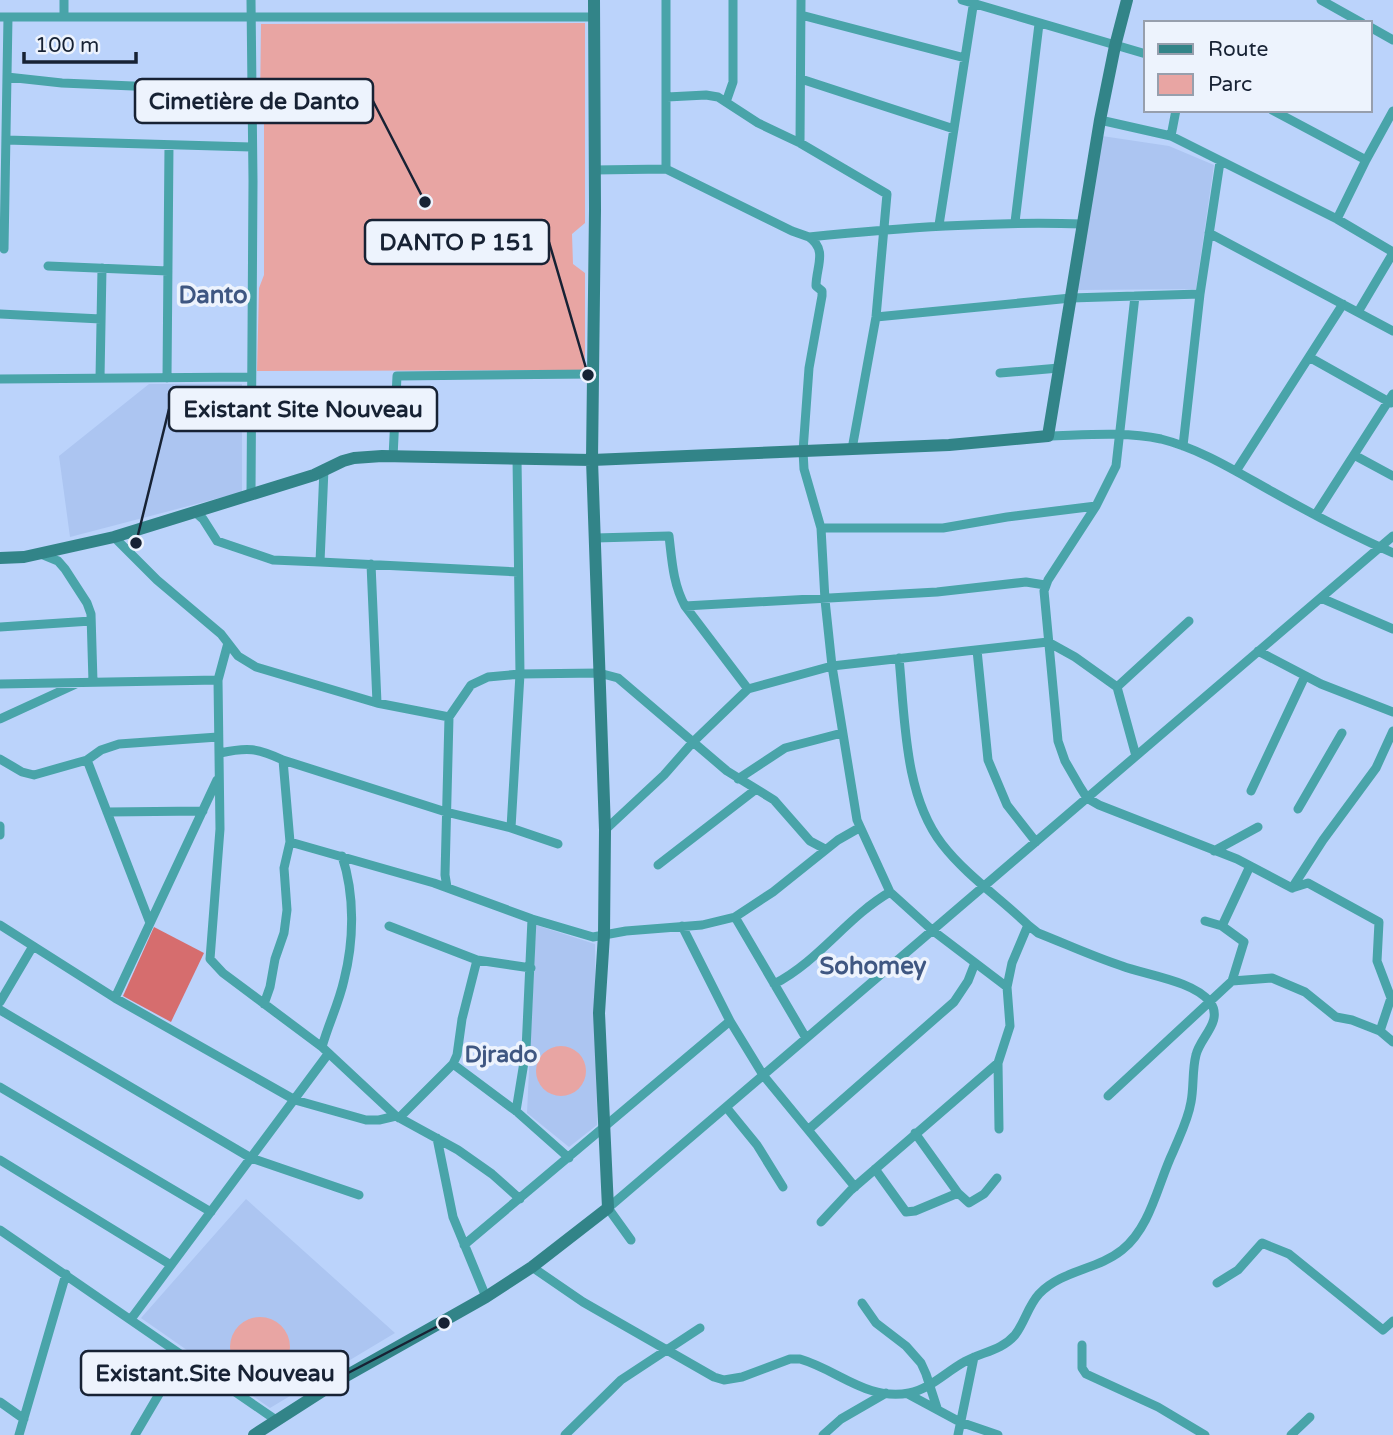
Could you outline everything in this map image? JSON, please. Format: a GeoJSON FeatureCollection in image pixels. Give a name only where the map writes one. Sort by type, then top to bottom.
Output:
{"type":"FeatureCollection","features":[{"type":"Feature","properties":{"kind":"street"},"geometry":{"type":"LineString","coordinates":[[64,0],[64,16]]}},
{"type":"Feature","properties":{"kind":"street"},"geometry":{"type":"LineString","coordinates":[[251,0],[251,494]]}},
{"type":"Feature","properties":{"kind":"street"},"geometry":{"type":"LineString","coordinates":[[594,0],[592,460],[605,830],[604,935],[599,1013],[608,1208],[631,1240]]}},
{"type":"Feature","properties":{"kind":"street"},"geometry":{"type":"LineString","coordinates":[[666,0],[666,169]]}},
{"type":"Feature","properties":{"kind":"street"},"geometry":{"type":"LineString","coordinates":[[726,102],[733,82],[733,0]]}},
{"type":"Feature","properties":{"kind":"street"},"geometry":{"type":"LineString","coordinates":[[800,143],[801,0]]}},
{"type":"Feature","properties":{"kind":"street"},"geometry":{"type":"LineString","coordinates":[[962,0],[1144,53]]}},
{"type":"Feature","properties":{"kind":"street"},"geometry":{"type":"LineString","coordinates":[[1048,436],[1100,120],[1115,46],[1128,0]]}},
{"type":"Feature","properties":{"kind":"street"},"geometry":{"type":"LineString","coordinates":[[1321,0],[1358,21]]}},
{"type":"Feature","properties":{"kind":"street"},"geometry":{"type":"LineString","coordinates":[[939,225],[974,2]]}},
{"type":"Feature","properties":{"kind":"street"},"geometry":{"type":"LineString","coordinates":[[801,15],[965,58]]}},
{"type":"Feature","properties":{"kind":"street"},"geometry":{"type":"LineString","coordinates":[[4,249],[7,77],[4,17],[594,17]]}},
{"type":"Feature","properties":{"kind":"street"},"geometry":{"type":"LineString","coordinates":[[1015,222],[1040,24]]}},
{"type":"Feature","properties":{"kind":"street"},"geometry":{"type":"LineString","coordinates":[[1372,28],[1393,40]]}},
{"type":"Feature","properties":{"kind":"street"},"geometry":{"type":"LineString","coordinates":[[7,77],[62,83],[251,90]]}},
{"type":"Feature","properties":{"kind":"street"},"geometry":{"type":"LineString","coordinates":[[801,79],[954,129]]}},
{"type":"Feature","properties":{"kind":"street"},"geometry":{"type":"LineString","coordinates":[[667,97],[711,95],[884,191],[888,197],[876,317],[852,449]]}},
{"type":"Feature","properties":{"kind":"street"},"geometry":{"type":"LineString","coordinates":[[1337,219],[1393,111]]}},
{"type":"Feature","properties":{"kind":"street"},"geometry":{"type":"LineString","coordinates":[[1171,136],[1175,112]]}},
{"type":"Feature","properties":{"kind":"street"},"geometry":{"type":"LineString","coordinates":[[1276,112],[1366,160]]}},
{"type":"Feature","properties":{"kind":"street"},"geometry":{"type":"LineString","coordinates":[[1100,120],[1171,136],[1337,219],[1393,253],[1358,312]]}},
{"type":"Feature","properties":{"kind":"street"},"geometry":{"type":"LineString","coordinates":[[6,140],[251,147]]}},
{"type":"Feature","properties":{"kind":"street"},"geometry":{"type":"LineString","coordinates":[[167,378],[169,145]]}},
{"type":"Feature","properties":{"kind":"street"},"geometry":{"type":"LineString","coordinates":[[1183,446],[1200,294],[1220,162]]}},
{"type":"Feature","properties":{"kind":"street"},"geometry":{"type":"LineString","coordinates":[[594,170],[666,169],[809,237],[819,247],[821,254],[816,286],[822,291],[822,296],[809,368],[804,469],[821,528],[832,666],[859,828],[890,892],[932,930],[1006,987]]}},
{"type":"Feature","properties":{"kind":"street"},"geometry":{"type":"LineString","coordinates":[[809,237],[939,225],[1015,222],[1083,225]]}},
{"type":"Feature","properties":{"kind":"street"},"geometry":{"type":"LineString","coordinates":[[1209,233],[1393,331]]}},
{"type":"Feature","properties":{"kind":"street"},"geometry":{"type":"LineString","coordinates":[[48,266],[168,271]]}},
{"type":"Feature","properties":{"kind":"street"},"geometry":{"type":"LineString","coordinates":[[100,379],[102,268]]}},
{"type":"Feature","properties":{"kind":"street"},"geometry":{"type":"LineString","coordinates":[[876,317],[1071,298],[1200,294]]}},
{"type":"Feature","properties":{"kind":"street"},"geometry":{"type":"LineString","coordinates":[[1135,296],[1116,466],[1096,506],[1045,585],[1058,741],[1069,769],[1087,798],[1110,811],[1250,866],[1292,888],[1308,883],[1379,922],[1377,961],[1391,998],[1380,1031]]}},
{"type":"Feature","properties":{"kind":"street"},"geometry":{"type":"LineString","coordinates":[[1236,471],[1343,304]]}},
{"type":"Feature","properties":{"kind":"street"},"geometry":{"type":"LineString","coordinates":[[0,314],[101,319]]}},
{"type":"Feature","properties":{"kind":"street"},"geometry":{"type":"LineString","coordinates":[[1309,357],[1392,400],[1316,514]]}},
{"type":"Feature","properties":{"kind":"street"},"geometry":{"type":"LineString","coordinates":[[1000,373],[1059,368]]}},
{"type":"Feature","properties":{"kind":"street"},"geometry":{"type":"LineString","coordinates":[[393,457],[397,376],[592,374]]}},
{"type":"Feature","properties":{"kind":"street"},"geometry":{"type":"LineString","coordinates":[[0,379],[251,377]]}},
{"type":"Feature","properties":{"kind":"street"},"geometry":{"type":"LineString","coordinates":[[0,558],[40,554],[114,537],[314,475],[354,458],[592,460],[949,445],[1048,436],[1119,434],[1183,446],[1393,554]]}},
{"type":"Feature","properties":{"kind":"street"},"geometry":{"type":"LineString","coordinates":[[1354,455],[1393,475]]}},
{"type":"Feature","properties":{"kind":"street"},"geometry":{"type":"LineString","coordinates":[[512,828],[520,674],[517,458]]}},
{"type":"Feature","properties":{"kind":"street"},"geometry":{"type":"LineString","coordinates":[[320,562],[324,470]]}},
{"type":"Feature","properties":{"kind":"street"},"geometry":{"type":"LineString","coordinates":[[821,528],[943,528],[1096,506]]}},
{"type":"Feature","properties":{"kind":"street"},"geometry":{"type":"LineString","coordinates":[[195,512],[203,519],[217,541],[273,560],[518,572]]}},
{"type":"Feature","properties":{"kind":"street"},"geometry":{"type":"LineString","coordinates":[[595,538],[669,536],[675,583],[685,606],[748,689]]}},
{"type":"Feature","properties":{"kind":"street"},"geometry":{"type":"LineString","coordinates":[[254,1435],[272,1427],[346,1376],[486,1297],[532,1267],[608,1208],[1393,536]]}},
{"type":"Feature","properties":{"kind":"street"},"geometry":{"type":"LineString","coordinates":[[114,537],[157,580],[221,634],[238,656],[256,667],[377,703],[449,717]]}},
{"type":"Feature","properties":{"kind":"street"},"geometry":{"type":"LineString","coordinates":[[40,554],[58,561],[87,603],[91,621],[93,682]]}},
{"type":"Feature","properties":{"kind":"street"},"geometry":{"type":"LineString","coordinates":[[371,564],[377,703]]}},
{"type":"Feature","properties":{"kind":"street"},"geometry":{"type":"LineString","coordinates":[[685,606],[961,591],[1026,582],[1045,585]]}},
{"type":"Feature","properties":{"kind":"street"},"geometry":{"type":"LineString","coordinates":[[1321,598],[1393,629]]}},
{"type":"Feature","properties":{"kind":"street"},"geometry":{"type":"LineString","coordinates":[[0,627],[91,621]]}},
{"type":"Feature","properties":{"kind":"street"},"geometry":{"type":"LineString","coordinates":[[1117,687],[1189,621]]}},
{"type":"Feature","properties":{"kind":"street"},"geometry":{"type":"LineString","coordinates":[[605,830],[664,775],[693,742],[748,689],[832,666],[1048,642],[1075,657],[1117,687],[1136,756]]}},
{"type":"Feature","properties":{"kind":"street"},"geometry":{"type":"LineString","coordinates":[[228,643],[218,680],[220,830],[210,959],[216,967],[325,1051],[398,1117],[475,1161],[520,1199]]}},
{"type":"Feature","properties":{"kind":"street"},"geometry":{"type":"LineString","coordinates":[[977,650],[988,760],[1007,805],[1036,842]]}},
{"type":"Feature","properties":{"kind":"street"},"geometry":{"type":"LineString","coordinates":[[1258,652],[1304,676],[1393,712]]}},
{"type":"Feature","properties":{"kind":"street"},"geometry":{"type":"LineString","coordinates":[[532,1267],[583,1302],[714,1377],[724,1380],[755,1373],[790,1359],[800,1359],[865,1390],[906,1394],[930,1384],[974,1357],[991,1352],[1014,1335],[1029,1307],[1045,1288],[1069,1273],[1111,1258],[1138,1233],[1149,1213],[1186,1122],[1192,1101],[1196,1055],[1212,1023],[1214,1013],[1209,1002],[1194,990],[1100,958],[1038,933],[944,847],[937,837],[911,773],[899,659]]}},
{"type":"Feature","properties":{"kind":"street"},"geometry":{"type":"LineString","coordinates":[[447,887],[445,875],[449,717],[471,685],[488,677],[599,673],[623,681],[738,779],[781,806],[810,841],[825,849]]}},
{"type":"Feature","properties":{"kind":"street"},"geometry":{"type":"LineString","coordinates":[[1251,791],[1304,676]]}},
{"type":"Feature","properties":{"kind":"street"},"geometry":{"type":"LineString","coordinates":[[0,684],[218,680]]}},
{"type":"Feature","properties":{"kind":"street"},"geometry":{"type":"LineString","coordinates":[[0,719],[81,682]]}},
{"type":"Feature","properties":{"kind":"street"},"geometry":{"type":"LineString","coordinates":[[1292,888],[1376,768],[1393,731]]}},
{"type":"Feature","properties":{"kind":"street"},"geometry":{"type":"LineString","coordinates":[[738,779],[785,748],[842,733]]}},
{"type":"Feature","properties":{"kind":"street"},"geometry":{"type":"LineString","coordinates":[[1298,809],[1342,733]]}},
{"type":"Feature","properties":{"kind":"street"},"geometry":{"type":"LineString","coordinates":[[0,759],[22,772],[34,775],[87,760],[101,750],[120,744],[218,737]]}},
{"type":"Feature","properties":{"kind":"street"},"geometry":{"type":"LineString","coordinates":[[220,753],[249,748],[260,750],[283,760],[446,812],[512,828],[558,844]]}},
{"type":"Feature","properties":{"kind":"street"},"geometry":{"type":"LineString","coordinates":[[87,760],[150,923]]}},
{"type":"Feature","properties":{"kind":"street"},"geometry":{"type":"LineString","coordinates":[[264,1004],[284,933],[287,910],[284,868],[290,842],[283,760]]}},
{"type":"Feature","properties":{"kind":"street"},"geometry":{"type":"LineString","coordinates":[[115,998],[218,779]]}},
{"type":"Feature","properties":{"kind":"street"},"geometry":{"type":"LineString","coordinates":[[658,864],[755,790]]}},
{"type":"Feature","properties":{"kind":"street"},"geometry":{"type":"LineString","coordinates":[[107,812],[202,811]]}},
{"type":"Feature","properties":{"kind":"street"},"geometry":{"type":"LineString","coordinates":[[0,826],[0,835]]}},
{"type":"Feature","properties":{"kind":"street"},"geometry":{"type":"LineString","coordinates":[[1214,851],[1258,827]]}},
{"type":"Feature","properties":{"kind":"street"},"geometry":{"type":"LineString","coordinates":[[290,842],[447,887],[586,936],[718,923],[735,917],[773,892],[825,849],[859,828]]}},
{"type":"Feature","properties":{"kind":"street"},"geometry":{"type":"LineString","coordinates":[[810,841],[812,861]]}},
{"type":"Feature","properties":{"kind":"street"},"geometry":{"type":"LineString","coordinates":[[131,1319],[295,1100],[325,1051],[349,958],[352,911],[348,872],[342,856]]}},
{"type":"Feature","properties":{"kind":"street"},"geometry":{"type":"LineString","coordinates":[[348,872],[356,860]]}},
{"type":"Feature","properties":{"kind":"street"},"geometry":{"type":"LineString","coordinates":[[1222,926],[1250,866]]}},
{"type":"Feature","properties":{"kind":"street"},"geometry":{"type":"LineString","coordinates":[[434,883],[445,875]]}},
{"type":"Feature","properties":{"kind":"street"},"geometry":{"type":"LineString","coordinates":[[774,984],[804,965],[857,915],[890,892]]}},
{"type":"Feature","properties":{"kind":"street"},"geometry":{"type":"LineString","coordinates":[[735,917],[806,1038]]}},
{"type":"Feature","properties":{"kind":"street"},"geometry":{"type":"LineString","coordinates":[[516,1111],[526,1050],[532,919]]}},
{"type":"Feature","properties":{"kind":"street"},"geometry":{"type":"LineString","coordinates":[[1108,1096],[1232,981],[1244,942],[1222,926],[1205,921]]}},
{"type":"Feature","properties":{"kind":"street"},"geometry":{"type":"LineString","coordinates":[[0,925],[115,998],[295,1100],[366,1120],[379,1121],[398,1117],[453,1064],[477,960]]}},
{"type":"Feature","properties":{"kind":"street"},"geometry":{"type":"LineString","coordinates":[[999,1129],[998,1063],[1010,1026],[1006,987],[1016,950],[1027,925]]}},
{"type":"Feature","properties":{"kind":"street"},"geometry":{"type":"LineString","coordinates":[[389,926],[477,960],[531,968]]}},
{"type":"Feature","properties":{"kind":"street"},"geometry":{"type":"LineString","coordinates":[[682,926],[730,1021],[763,1075],[855,1187]]}},
{"type":"Feature","properties":{"kind":"street"},"geometry":{"type":"LineString","coordinates":[[0,1002],[33,946]]}},
{"type":"Feature","properties":{"kind":"street"},"geometry":{"type":"LineString","coordinates":[[809,1129],[954,1002],[975,964]]}},
{"type":"Feature","properties":{"kind":"street"},"geometry":{"type":"LineString","coordinates":[[1232,981],[1272,978],[1305,992],[1336,1017],[1380,1031],[1393,1042]]}},
{"type":"Feature","properties":{"kind":"street"},"geometry":{"type":"LineString","coordinates":[[0,1010],[251,1158],[359,1195]]}},
{"type":"Feature","properties":{"kind":"street"},"geometry":{"type":"LineString","coordinates":[[464,1245],[730,1021]]}},
{"type":"Feature","properties":{"kind":"street"},"geometry":{"type":"LineString","coordinates":[[821,1222],[915,1133],[998,1063]]}},
{"type":"Feature","properties":{"kind":"street"},"geometry":{"type":"LineString","coordinates":[[453,1064],[516,1111],[569,1158]]}},
{"type":"Feature","properties":{"kind":"street"},"geometry":{"type":"LineString","coordinates":[[0,1087],[211,1212]]}},
{"type":"Feature","properties":{"kind":"street"},"geometry":{"type":"LineString","coordinates":[[726,1107],[757,1145],[783,1187]]}},
{"type":"Feature","properties":{"kind":"street"},"geometry":{"type":"LineString","coordinates":[[915,1133],[958,1193],[969,1203],[984,1194],[997,1178]]}},
{"type":"Feature","properties":{"kind":"street"},"geometry":{"type":"LineString","coordinates":[[437,1138],[450,1206],[486,1297]]}},
{"type":"Feature","properties":{"kind":"street"},"geometry":{"type":"LineString","coordinates":[[0,1160],[171,1265]]}},
{"type":"Feature","properties":{"kind":"street"},"geometry":{"type":"LineString","coordinates":[[875,1169],[906,1212],[915,1211],[958,1193]]}},
{"type":"Feature","properties":{"kind":"street"},"geometry":{"type":"LineString","coordinates":[[0,1230],[182,1355],[272,1427]]}},
{"type":"Feature","properties":{"kind":"street"},"geometry":{"type":"LineString","coordinates":[[1217,1283],[1238,1270],[1262,1243],[1289,1254],[1383,1330],[1393,1321]]}},
{"type":"Feature","properties":{"kind":"street"},"geometry":{"type":"LineString","coordinates":[[19,1435],[66,1274]]}},
{"type":"Feature","properties":{"kind":"street"},"geometry":{"type":"LineString","coordinates":[[862,1303],[876,1323],[912,1352],[921,1363],[937,1408]]}},
{"type":"Feature","properties":{"kind":"street"},"geometry":{"type":"LineString","coordinates":[[565,1435],[621,1380],[700,1328]]}},
{"type":"Feature","properties":{"kind":"street"},"geometry":{"type":"LineString","coordinates":[[1082,1345],[1082,1368],[1086,1374],[1158,1407],[1205,1435]]}},
{"type":"Feature","properties":{"kind":"street"},"geometry":{"type":"LineString","coordinates":[[135,1435],[182,1355]]}},
{"type":"Feature","properties":{"kind":"street"},"geometry":{"type":"LineString","coordinates":[[958,1435],[974,1357]]}},
{"type":"Feature","properties":{"kind":"street"},"geometry":{"type":"LineString","coordinates":[[823,1435],[841,1419],[886,1394]]}},
{"type":"Feature","properties":{"kind":"street"},"geometry":{"type":"LineString","coordinates":[[906,1394],[960,1422],[998,1435]]}},
{"type":"Feature","properties":{"kind":"street"},"geometry":{"type":"LineString","coordinates":[[0,1402],[24,1419]]}},
{"type":"Feature","properties":{"kind":"street"},"geometry":{"type":"LineString","coordinates":[[1291,1435],[1310,1417]]}},
{"type":"Feature","properties":{"kind":"shaded area"},"geometry":{"type":"Polygon","coordinates":[[[1102,136],[1169,146],[1214,165],[1196,289],[1077,290],[1102,136]]]}},
{"type":"Feature","properties":{"kind":"shaded area"},"geometry":{"type":"Polygon","coordinates":[[[149,384],[242,384],[242,492],[70,537],[59,456],[149,384]]]}},
{"type":"Feature","properties":{"kind":"shaded area"},"geometry":{"type":"Polygon","coordinates":[[[536,925],[595,944],[597,1125],[569,1147],[527,1113],[536,925]]]}},
{"type":"Feature","properties":{"kind":"shaded area"},"geometry":{"type":"Polygon","coordinates":[[[154,927],[204,953],[171,1022],[123,996],[154,927]]]}},
{"type":"Feature","properties":{"kind":"shaded area"},"geometry":{"type":"Polygon","coordinates":[[[246,1199],[395,1333],[270,1408],[141,1318],[246,1199]]]}},
{"type":"Feature","properties":{"kind":"green space"},"geometry":{"type":"Polygon","coordinates":[[[585,23],[585,223],[572,234],[573,264],[585,273],[585,370],[257,371],[259,288],[264,275],[261,24],[585,23]]]}},
{"type":"Feature","properties":{"kind":"green space"},"geometry":{"type":"Polygon","coordinates":[[[551,1047],[571,1047],[585,1061],[585,1081],[571,1095],[551,1095],[537,1081],[537,1061],[551,1047]]]}},
{"type":"Feature","properties":{"kind":"green space"},"geometry":{"type":"Polygon","coordinates":[[[254,1317],[266,1317],[285,1330],[290,1347],[288,1359],[277,1372],[266,1377],[254,1377],[235,1364],[230,1353],[230,1341],[243,1322],[254,1317]]]}},
{"type":"Feature","properties":{"kind":"place","name":"Cimetière de Danto"},"geometry":{"type":"Point","coordinates":[425,202]}},
{"type":"Feature","properties":{"kind":"place","name":"DANTO P 151"},"geometry":{"type":"Point","coordinates":[588,375]}},
{"type":"Feature","properties":{"kind":"place","name":"Existant Site Nouveau"},"geometry":{"type":"Point","coordinates":[136,543]}},
{"type":"Feature","properties":{"kind":"place","name":"Existant.Site Nouveau"},"geometry":{"type":"Point","coordinates":[444,1323]}},
{"type":"Feature","properties":{"kind":"district","name":"Danto"},"geometry":{"type":"Point","coordinates":[213,295]}},
{"type":"Feature","properties":{"kind":"district","name":"Sohomey"},"geometry":{"type":"Point","coordinates":[873,966]}},
{"type":"Feature","properties":{"kind":"district","name":"Djrado"},"geometry":{"type":"Point","coordinates":[501,1055]}}]}
